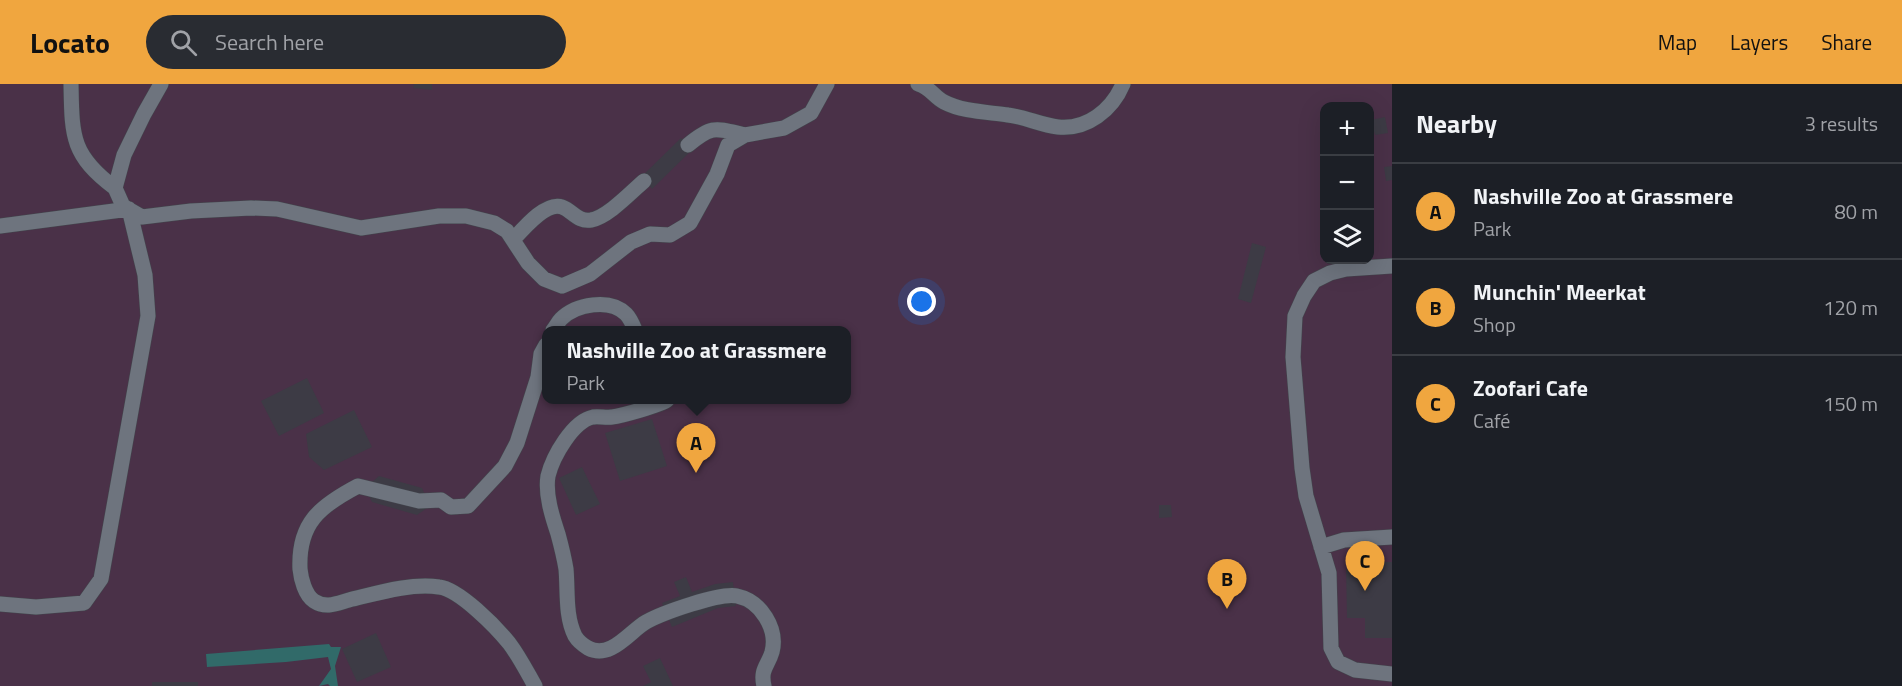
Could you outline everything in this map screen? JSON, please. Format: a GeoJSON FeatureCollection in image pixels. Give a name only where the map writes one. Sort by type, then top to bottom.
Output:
{"type":"FeatureCollection","features":[{"type":"Feature","properties":{"kind":"lane"},"geometry":{"type":"LineString","coordinates":[[72,84],[72,125],[82,156],[95,173],[115,188],[123,206],[142,217],[191,211],[277,209],[361,228],[439,216],[466,216],[494,223],[507,231],[528,263],[544,279],[562,286],[590,274],[631,242],[650,234],[670,235],[690,224],[717,174],[728,145],[745,135],[784,128],[811,113],[827,84]]}},
{"type":"Feature","properties":{"kind":"lane"},"geometry":{"type":"LineString","coordinates":[[115,188],[124,155],[161,84]]}},
{"type":"Feature","properties":{"kind":"lane"},"geometry":{"type":"LineString","coordinates":[[918,84],[925,86],[943,102],[959,108],[1017,116],[1057,127],[1075,126],[1096,118],[1119,94],[1123,84]]}},
{"type":"Feature","properties":{"kind":"lane"},"geometry":{"type":"LineString","coordinates":[[688,145],[705,131],[720,129],[745,135]]}},
{"type":"Feature","properties":{"kind":"lane"},"geometry":{"type":"LineString","coordinates":[[513,240],[541,212],[552,206],[562,207],[582,220],[593,220],[607,212],[644,181]]}},
{"type":"Feature","properties":{"kind":"lane"},"geometry":{"type":"LineString","coordinates":[[0,226],[129,209]]}},
{"type":"Feature","properties":{"kind":"lane"},"geometry":{"type":"LineString","coordinates":[[0,604],[36,607],[84,603],[101,579],[148,316],[145,275],[129,209]]}},
{"type":"Feature","properties":{"kind":"lane"},"geometry":{"type":"LineString","coordinates":[[1392,266],[1346,269],[1330,273],[1314,281],[1295,316],[1293,357],[1306,496],[1329,573],[1331,648],[1338,662],[1355,670],[1392,674]]}},
{"type":"Feature","properties":{"kind":"lane"},"geometry":{"type":"LineString","coordinates":[[556,326],[562,317],[594,304],[612,306],[620,310],[628,315],[633,326]]}},
{"type":"Feature","properties":{"kind":"lane"},"geometry":{"type":"LineString","coordinates":[[535,686],[510,644],[459,595],[441,587],[419,587],[394,590],[328,606],[314,601],[301,580],[300,553],[304,532],[315,515],[334,498],[358,486],[419,501],[441,500],[452,507],[468,507],[505,466],[517,443],[538,377],[542,354]]}},
{"type":"Feature","properties":{"kind":"lane"},"geometry":{"type":"LineString","coordinates":[[658,404],[612,417],[594,417],[576,426],[555,459],[548,476],[550,503],[566,567],[569,619],[576,638],[594,651],[604,650],[626,639],[644,622],[715,597],[737,596],[755,605],[772,629],[772,652],[764,667],[764,686]]}},
{"type":"Feature","properties":{"kind":"lane"},"geometry":{"type":"LineString","coordinates":[[1321,547],[1344,540],[1392,537]]}},
{"type":"Feature","properties":{"kind":"shaded area"},"geometry":{"type":"Polygon","coordinates":[[[0,84],[1392,84],[1392,686],[0,686],[0,84]]]}},
{"type":"Feature","properties":{"kind":"shaded area"},"geometry":{"type":"Polygon","coordinates":[[[329,644],[331,647],[341,647],[335,666],[338,686],[328,684],[319,686],[331,669],[328,657],[207,667],[206,654],[329,644]]]}},
{"type":"Feature","properties":{"kind":"building"},"geometry":{"type":"Polygon","coordinates":[[[414,84],[432,84],[432,90],[413,88],[414,84]]]}},
{"type":"Feature","properties":{"kind":"building"},"geometry":{"type":"Polygon","coordinates":[[[1385,117],[1388,133],[1375,135],[1374,119],[1385,117]]]}},
{"type":"Feature","properties":{"kind":"building"},"geometry":{"type":"Polygon","coordinates":[[[681,138],[693,149],[652,189],[641,177],[681,138]]]}},
{"type":"Feature","properties":{"kind":"building"},"geometry":{"type":"Polygon","coordinates":[[[1392,166],[1392,180],[1386,181],[1384,167],[1392,166]]]}},
{"type":"Feature","properties":{"kind":"building"},"geometry":{"type":"Polygon","coordinates":[[[1252,243],[1266,247],[1251,303],[1238,299],[1252,243]]]}},
{"type":"Feature","properties":{"kind":"building"},"geometry":{"type":"Polygon","coordinates":[[[307,378],[324,413],[279,436],[261,401],[307,378]]]}},
{"type":"Feature","properties":{"kind":"building"},"geometry":{"type":"Polygon","coordinates":[[[354,410],[372,447],[324,470],[309,457],[306,434],[354,410]]]}},
{"type":"Feature","properties":{"kind":"building"},"geometry":{"type":"Polygon","coordinates":[[[652,419],[667,466],[620,481],[605,433],[652,419]]]}},
{"type":"Feature","properties":{"kind":"building"},"geometry":{"type":"Polygon","coordinates":[[[582,467],[600,504],[576,515],[559,478],[582,467]]]}},
{"type":"Feature","properties":{"kind":"building"},"geometry":{"type":"Polygon","coordinates":[[[379,476],[422,488],[430,506],[417,515],[372,502],[365,488],[379,476]]]}},
{"type":"Feature","properties":{"kind":"building"},"geometry":{"type":"Polygon","coordinates":[[[1159,505],[1171,505],[1172,517],[1159,518],[1159,505]]]}},
{"type":"Feature","properties":{"kind":"building"},"geometry":{"type":"Polygon","coordinates":[[[1373,562],[1392,562],[1392,638],[1365,638],[1365,618],[1347,618],[1346,569],[1363,568],[1362,576],[1373,576],[1373,562]]]}},
{"type":"Feature","properties":{"kind":"building"},"geometry":{"type":"Polygon","coordinates":[[[686,577],[692,592],[715,584],[733,582],[736,606],[718,608],[672,627],[662,603],[680,596],[674,582],[686,577]]]}},
{"type":"Feature","properties":{"kind":"building"},"geometry":{"type":"Polygon","coordinates":[[[376,633],[391,667],[357,682],[342,649],[376,633]]]}},
{"type":"Feature","properties":{"kind":"building"},"geometry":{"type":"Polygon","coordinates":[[[660,658],[673,686],[643,686],[651,682],[643,666],[660,658]]]}},
{"type":"Feature","properties":{"kind":"building"},"geometry":{"type":"Polygon","coordinates":[[[152,682],[198,682],[198,686],[152,686],[152,682]]]}},
{"type":"Feature","properties":{"kind":"place","name":"Nashville Zoo at Grassmere"},"geometry":{"type":"Point","coordinates":[696,473]}},
{"type":"Feature","properties":{"kind":"place","name":"Zoofari Cafe"},"geometry":{"type":"Point","coordinates":[1365,591]}},
{"type":"Feature","properties":{"kind":"place","name":"Munchin' Meerkat"},"geometry":{"type":"Point","coordinates":[1227,609]}}]}
